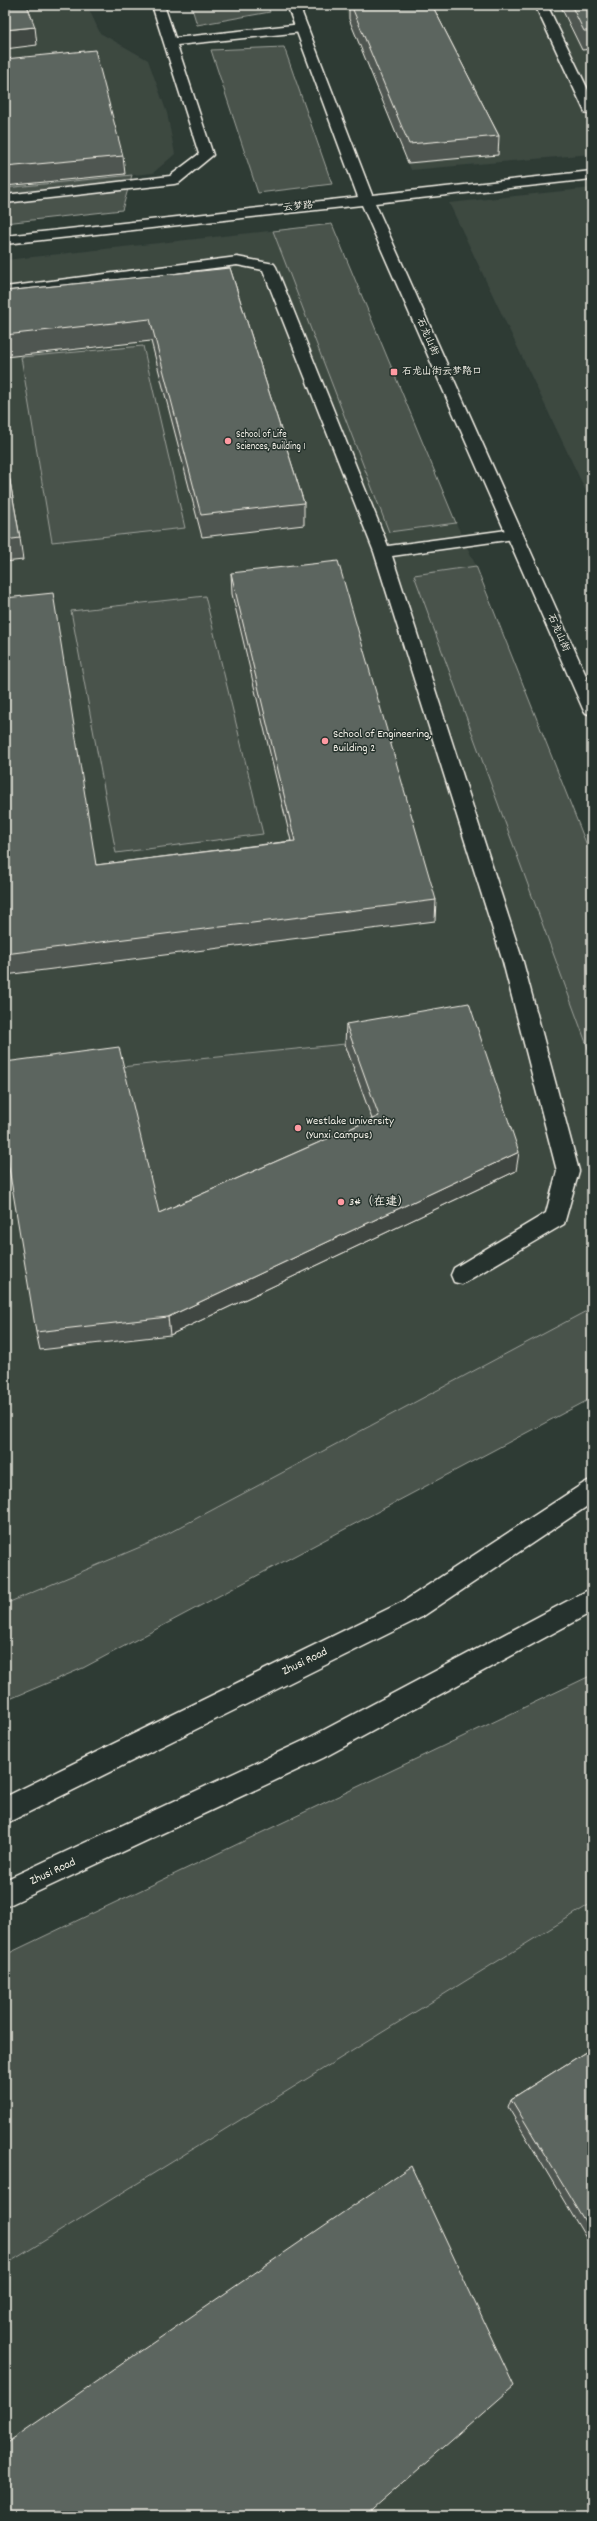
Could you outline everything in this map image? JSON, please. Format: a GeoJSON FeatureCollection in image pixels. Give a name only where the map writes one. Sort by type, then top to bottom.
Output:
{"type":"FeatureCollection","features":[{"type":"Feature","properties":{"kind":"street"},"geometry":{"type":"LineString","coordinates":[[5,199],[174,180],[206,155],[158,5]]}},
{"type":"Feature","properties":{"kind":"street","name":"石龙山街"},"geometry":{"type":"LineString","coordinates":[[293,5],[366,199],[592,709]]}},
{"type":"Feature","properties":{"kind":"street"},"geometry":{"type":"LineString","coordinates":[[541,5],[592,112]]}},
{"type":"Feature","properties":{"kind":"street"},"geometry":{"type":"LineString","coordinates":[[171,42],[302,28]]}},
{"type":"Feature","properties":{"kind":"street","name":"云梦路"},"geometry":{"type":"LineString","coordinates":[[5,240],[366,199],[592,176]]}},
{"type":"Feature","properties":{"kind":"street"},"geometry":{"type":"LineString","coordinates":[[5,291],[237,261],[269,267],[382,552],[513,962],[568,1171],[556,1218],[462,1275]]}},
{"type":"Feature","properties":{"kind":"street"},"geometry":{"type":"LineString","coordinates":[[382,552],[514,534]]}},
{"type":"Feature","properties":{"kind":"street","name":"Zhusi Road"},"geometry":{"type":"LineString","coordinates":[[5,1811],[413,1609],[592,1490]]}},
{"type":"Feature","properties":{"kind":"street","name":"Zhusi Road"},"geometry":{"type":"LineString","coordinates":[[5,1894],[314,1749],[592,1599]]}},
{"type":"Feature","properties":{"kind":"shaded area"},"geometry":{"type":"Polygon","coordinates":[[[5,5],[87,5],[100,33],[148,60],[167,113],[175,154],[153,173],[5,188],[5,5]]]}},
{"type":"Feature","properties":{"kind":"shaded area"},"geometry":{"type":"Polygon","coordinates":[[[191,5],[267,5],[270,12],[197,25],[191,5]]]}},
{"type":"Feature","properties":{"kind":"shaded area"},"geometry":{"type":"Polygon","coordinates":[[[343,5],[592,5],[592,154],[411,170],[343,5]]]}},
{"type":"Feature","properties":{"kind":"shaded area"},"geometry":{"type":"Polygon","coordinates":[[[284,47],[332,184],[258,193],[211,50],[284,47]]]}},
{"type":"Feature","properties":{"kind":"shaded area"},"geometry":{"type":"Polygon","coordinates":[[[132,175],[122,210],[5,223],[5,188],[132,175]]]}},
{"type":"Feature","properties":{"kind":"shaded area"},"geometry":{"type":"Polygon","coordinates":[[[592,188],[592,504],[449,203],[592,188]]]}},
{"type":"Feature","properties":{"kind":"shaded area","name":"Westlake University (Yunxi Campus)"},"geometry":{"type":"Polygon","coordinates":[[[332,224],[456,523],[476,566],[592,858],[592,1398],[83,1668],[5,1701],[5,260],[332,224]]]}},
{"type":"Feature","properties":{"kind":"shaded area"},"geometry":{"type":"Polygon","coordinates":[[[332,224],[456,523],[389,532],[273,231],[332,224]]]}},
{"type":"Feature","properties":{"kind":"shaded area"},"geometry":{"type":"Polygon","coordinates":[[[143,346],[185,528],[52,542],[21,357],[143,346]]]}},
{"type":"Feature","properties":{"kind":"shaded area"},"geometry":{"type":"Polygon","coordinates":[[[476,566],[592,858],[592,1059],[414,575],[476,566]]]}},
{"type":"Feature","properties":{"kind":"shaded area"},"geometry":{"type":"Polygon","coordinates":[[[205,596],[263,834],[116,853],[71,611],[205,596]]]}},
{"type":"Feature","properties":{"kind":"shaded area"},"geometry":{"type":"Polygon","coordinates":[[[345,1044],[378,1135],[161,1232],[121,1067],[345,1044]]]}},
{"type":"Feature","properties":{"kind":"shaded area"},"geometry":{"type":"Polygon","coordinates":[[[592,1308],[592,1398],[83,1668],[5,1701],[5,1604],[152,1542],[592,1308]]]}},
{"type":"Feature","properties":{"kind":"shaded area"},"geometry":{"type":"Polygon","coordinates":[[[592,1675],[592,1903],[5,2265],[5,1955],[592,1675]]]}},
{"type":"Feature","properties":{"kind":"shaded area"},"geometry":{"type":"Polygon","coordinates":[[[592,1903],[592,2516],[5,2516],[5,2265],[592,1903]]]}},
{"type":"Feature","properties":{"kind":"building"},"geometry":{"type":"Polygon","coordinates":[[[5,5],[27,5],[35,27],[5,30],[5,5]]]}},
{"type":"Feature","properties":{"kind":"building"},"geometry":{"type":"Polygon","coordinates":[[[351,5],[432,5],[499,136],[409,144],[351,5]]]}},
{"type":"Feature","properties":{"kind":"building"},"geometry":{"type":"Polygon","coordinates":[[[571,5],[592,5],[592,31],[584,31],[571,5]]]}},
{"type":"Feature","properties":{"kind":"building"},"geometry":{"type":"Polygon","coordinates":[[[95,50],[123,156],[5,167],[5,59],[95,50]]]}},
{"type":"Feature","properties":{"kind":"building","name":"School of Life Sciences, Building 1"},"geometry":{"type":"Polygon","coordinates":[[[230,268],[304,503],[201,515],[150,319],[5,335],[5,291],[230,268]]]}},
{"type":"Feature","properties":{"kind":"building"},"geometry":{"type":"Polygon","coordinates":[[[5,453],[20,538],[5,540],[5,453]]]}},
{"type":"Feature","properties":{"kind":"building","name":"School of Engineering, Building 2"},"geometry":{"type":"Polygon","coordinates":[[[338,561],[436,900],[5,954],[5,598],[53,593],[96,865],[295,841],[231,573],[338,561]]]}},
{"type":"Feature","properties":{"kind":"building","name":"3#（在建）"},"geometry":{"type":"Polygon","coordinates":[[[469,1003],[519,1152],[168,1317],[36,1332],[5,1144],[5,1062],[119,1047],[159,1213],[379,1116],[346,1024],[469,1003]]]}},
{"type":"Feature","properties":{"kind":"building"},"geometry":{"type":"Polygon","coordinates":[[[592,2048],[592,2233],[511,2099],[592,2048]]]}},
{"type":"Feature","properties":{"kind":"building"},"geometry":{"type":"Polygon","coordinates":[[[411,2166],[514,2386],[365,2516],[5,2516],[5,2444],[411,2166]]]}},
{"type":"Feature","properties":{"kind":"place","name":"石龙山街云梦路口"},"geometry":{"type":"Point","coordinates":[394,372]}},
{"type":"Feature","properties":{"kind":"place","name":"School of Life Sciences, Building 1"},"geometry":{"type":"Point","coordinates":[228,441]}},
{"type":"Feature","properties":{"kind":"place","name":"School of Engineering, Building 2"},"geometry":{"type":"Point","coordinates":[325,741]}},
{"type":"Feature","properties":{"kind":"place","name":"Westlake University (Yunxi Campus)"},"geometry":{"type":"Point","coordinates":[298,1128]}},
{"type":"Feature","properties":{"kind":"place","name":"3#（在建）"},"geometry":{"type":"Point","coordinates":[341,1202]}}]}
